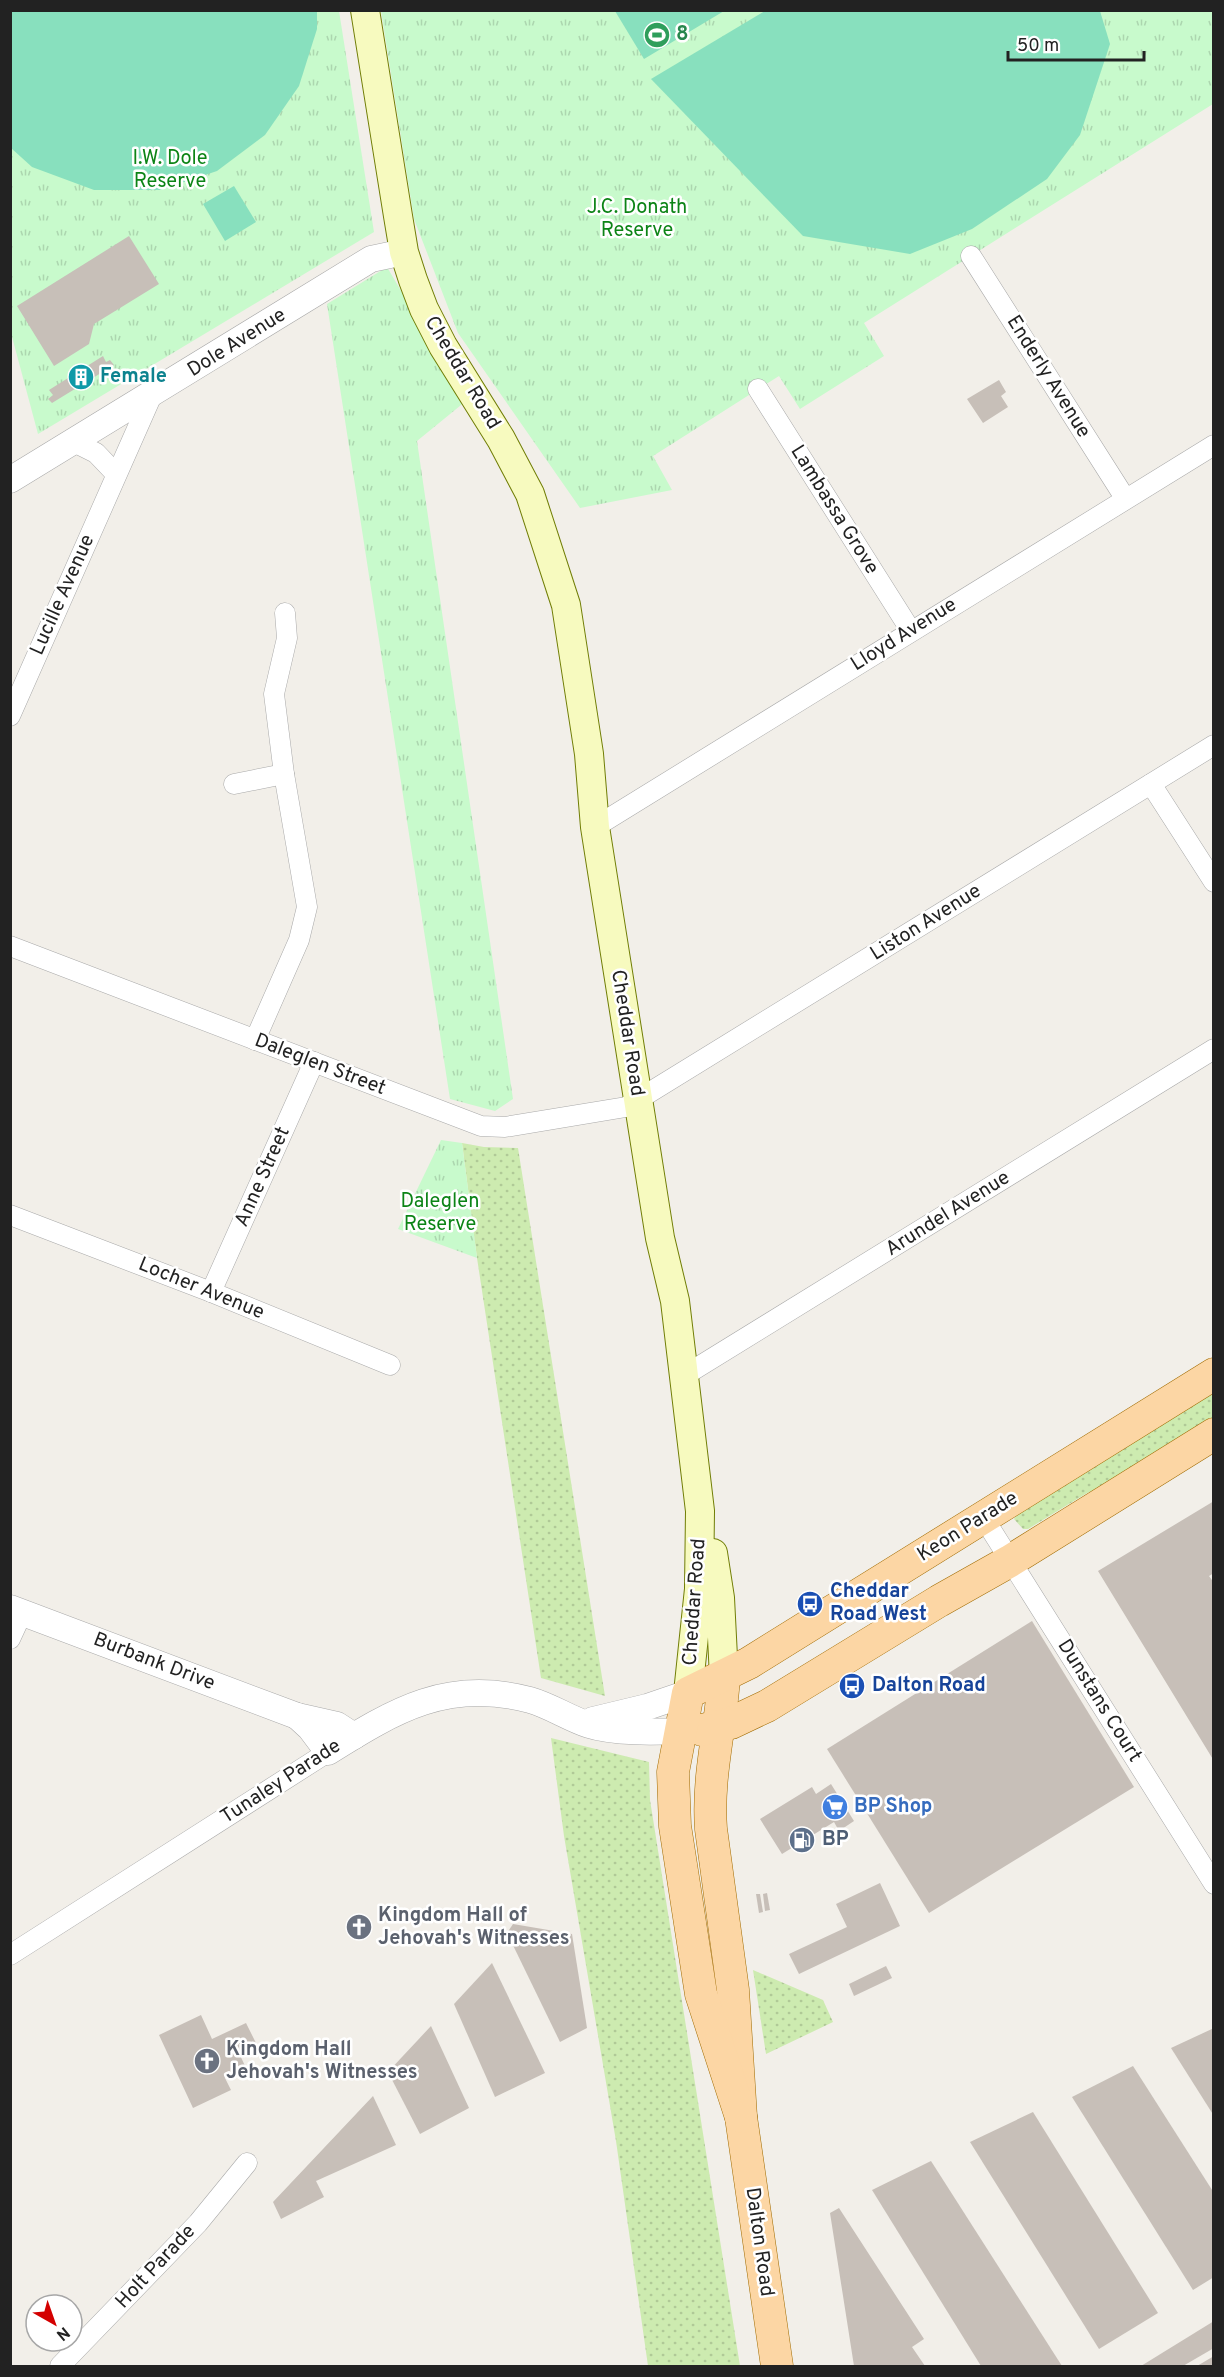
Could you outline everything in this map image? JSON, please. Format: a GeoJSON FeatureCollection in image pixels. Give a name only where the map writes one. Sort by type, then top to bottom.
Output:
{"type":"FeatureCollection","features":[{"type":"Feature","properties":{"kind":"main road","name":"Cheddar Road"},"geometry":{"type":"LineString","coordinates":[[365,10],[405,252],[424,309],[443,346],[501,439],[530,494],[550,550],[568,617],[590,754],[595,827],[660,1238],[661,1303],[667,1335],[682,1377],[700,1511],[699,1589],[688,1693]]}},
{"type":"Feature","properties":{"kind":"main road","name":"Keon Parade"},"geometry":{"type":"LineString","coordinates":[[688,1693],[724,1677],[1214,1374]]}},
{"type":"Feature","properties":{"kind":"main road"},"geometry":{"type":"LineString","coordinates":[[681,1731],[717,1726],[758,1711],[939,1601],[1010,1561],[1214,1434]]}},
{"type":"Feature","properties":{"kind":"main road","name":"Cheddar Road"},"geometry":{"type":"LineString","coordinates":[[700,1511],[717,1578],[724,1677]]}},
{"type":"Feature","properties":{"kind":"main road","name":"Dalton Road"},"geometry":{"type":"LineString","coordinates":[[724,1677],[717,1726],[710,1815],[733,1990],[741,2116],[777,2367]]}},
{"type":"Feature","properties":{"kind":"main road","name":"Dalton Road"},"geometry":{"type":"LineString","coordinates":[[688,1693],[672,1783],[680,1866],[701,1994],[741,2116]]}},
{"type":"Feature","properties":{"kind":"street","name":"Dole Avenue"},"geometry":{"type":"LineString","coordinates":[[10,480],[371,259],[405,252]]}},
{"type":"Feature","properties":{"kind":"street","name":"Enderly Avenue"},"geometry":{"type":"LineString","coordinates":[[971,256],[1125,498]]}},
{"type":"Feature","properties":{"kind":"street","name":"Lambassa Grove"},"geometry":{"type":"LineString","coordinates":[[758,389],[911,631]]}},
{"type":"Feature","properties":{"kind":"street","name":"Lucille Avenue"},"geometry":{"type":"LineString","coordinates":[[10,716],[152,395]]}},
{"type":"Feature","properties":{"kind":"street"},"geometry":{"type":"LineString","coordinates":[[74,442],[96,453],[116,474]]}},
{"type":"Feature","properties":{"kind":"street","name":"Lloyd Avenue"},"geometry":{"type":"LineString","coordinates":[[595,827],[1214,445]]}},
{"type":"Feature","properties":{"kind":"street"},"geometry":{"type":"LineString","coordinates":[[255,1040],[299,940],[307,907],[284,774],[274,694],[287,638],[285,613]]}},
{"type":"Feature","properties":{"kind":"street","name":"Liston Avenue"},"geometry":{"type":"LineString","coordinates":[[637,1100],[1214,745]]}},
{"type":"Feature","properties":{"kind":"street"},"geometry":{"type":"LineString","coordinates":[[234,784],[284,774]]}},
{"type":"Feature","properties":{"kind":"street"},"geometry":{"type":"LineString","coordinates":[[1151,784],[1214,882]]}},
{"type":"Feature","properties":{"kind":"street","name":"Daleglen Street"},"geometry":{"type":"LineString","coordinates":[[10,946],[481,1126],[505,1127],[626,1107],[637,1100]]}},
{"type":"Feature","properties":{"kind":"street","name":"Arundel Avenue"},"geometry":{"type":"LineString","coordinates":[[682,1377],[1214,1049]]}},
{"type":"Feature","properties":{"kind":"street","name":"Anne Street"},"geometry":{"type":"LineString","coordinates":[[211,1292],[314,1062]]}},
{"type":"Feature","properties":{"kind":"street","name":"Locher Avenue"},"geometry":{"type":"LineString","coordinates":[[10,1215],[211,1292],[390,1365]]}},
{"type":"Feature","properties":{"kind":"street","name":"Dunstans Court"},"geometry":{"type":"LineString","coordinates":[[983,1517],[1214,1884]]}},
{"type":"Feature","properties":{"kind":"street"},"geometry":{"type":"LineString","coordinates":[[10,1639],[16,1610]]}},
{"type":"Feature","properties":{"kind":"street","name":"Burbank Drive"},"geometry":{"type":"LineString","coordinates":[[16,1610],[297,1716],[337,1725],[354,1736]]}},
{"type":"Feature","properties":{"kind":"street","name":"Tunaley Parade"},"geometry":{"type":"LineString","coordinates":[[10,1955],[328,1752],[390,1714],[413,1704],[439,1697],[469,1693],[500,1694],[530,1700],[553,1708],[575,1720],[608,1729],[681,1731]]}},
{"type":"Feature","properties":{"kind":"street"},"geometry":{"type":"LineString","coordinates":[[575,1720],[607,1718],[688,1693]]}},
{"type":"Feature","properties":{"kind":"street","name":"Burbank Drive"},"geometry":{"type":"LineString","coordinates":[[297,1716],[310,1728],[328,1752]]}},
{"type":"Feature","properties":{"kind":"street","name":"Holt Parade"},"geometry":{"type":"LineString","coordinates":[[60,2367],[198,2223],[247,2163]]}},
{"type":"Feature","properties":{"kind":"green space"},"geometry":{"type":"Polygon","coordinates":[[[11,10],[317,11],[317,29],[299,86],[265,135],[217,171],[160,190],[94,190],[32,167],[11,148],[11,10]]]}},
{"type":"Feature","properties":{"kind":"green space","name":"I.W. Dole Reserve"},"geometry":{"type":"Polygon","coordinates":[[[10,11],[339,11],[374,232],[38,434],[11,333],[10,11]]]}},
{"type":"Feature","properties":{"kind":"green space","name":"J.C. Donath Reserve"},"geometry":{"type":"Polygon","coordinates":[[[381,11],[1213,11],[1213,104],[864,323],[884,356],[800,409],[779,376],[653,456],[672,490],[580,508],[458,333],[414,219],[381,11]]]}},
{"type":"Feature","properties":{"kind":"green space","name":"8"},"geometry":{"type":"Polygon","coordinates":[[[615,11],[724,11],[644,59],[615,11]]]}},
{"type":"Feature","properties":{"kind":"green space"},"geometry":{"type":"Polygon","coordinates":[[[765,11],[1100,11],[1110,44],[1080,135],[1047,179],[972,229],[910,254],[803,236],[651,79],[765,11]]]}},
{"type":"Feature","properties":{"kind":"green space"},"geometry":{"type":"Polygon","coordinates":[[[234,186],[256,222],[225,241],[203,204],[234,186]]]}},
{"type":"Feature","properties":{"kind":"green space"},"geometry":{"type":"Polygon","coordinates":[[[387,267],[466,401],[417,441],[513,1099],[495,1111],[450,1099],[327,304],[387,267]]]}},
{"type":"Feature","properties":{"kind":"green space","name":"Daleglen Reserve"},"geometry":{"type":"Polygon","coordinates":[[[441,1140],[462,1143],[477,1258],[398,1229],[441,1140]]]}},
{"type":"Feature","properties":{"kind":"green space"},"geometry":{"type":"Polygon","coordinates":[[[462,1143],[484,1147],[518,1148],[605,1696],[541,1678],[477,1258],[462,1143]]]}},
{"type":"Feature","properties":{"kind":"green space"},"geometry":{"type":"Polygon","coordinates":[[[1213,1390],[1213,1422],[1122,1480],[1087,1493],[1028,1529],[1023,1529],[1014,1519],[1021,1510],[1213,1390]]]}},
{"type":"Feature","properties":{"kind":"green space"},"geometry":{"type":"Polygon","coordinates":[[[551,1738],[649,1762],[650,1800],[740,2366],[648,2366],[616,2141],[564,1836],[551,1738]]]}},
{"type":"Feature","properties":{"kind":"green space"},"geometry":{"type":"Polygon","coordinates":[[[753,1970],[823,2000],[833,2022],[766,2054],[753,1970]]]}},
{"type":"Feature","properties":{"kind":"building"},"geometry":{"type":"Polygon","coordinates":[[[129,236],[159,284],[94,324],[89,344],[54,366],[17,306],[129,236]]]}},
{"type":"Feature","properties":{"kind":"building","name":"Female"},"geometry":{"type":"Polygon","coordinates":[[[103,356],[106,362],[110,360],[114,365],[52,403],[48,399],[53,395],[49,390],[103,356]]]}},
{"type":"Feature","properties":{"kind":"building"},"geometry":{"type":"Polygon","coordinates":[[[999,380],[1006,392],[1001,396],[1008,407],[983,423],[967,399],[999,380]]]}},
{"type":"Feature","properties":{"kind":"building"},"geometry":{"type":"Polygon","coordinates":[[[1214,1501],[1214,1573],[1209,1576],[1214,1583],[1214,1761],[1098,1571],[1214,1501]]]}},
{"type":"Feature","properties":{"kind":"building"},"geometry":{"type":"Polygon","coordinates":[[[1032,1621],[1134,1787],[929,1913],[827,1749],[1032,1621]]]}},
{"type":"Feature","properties":{"kind":"building"},"geometry":{"type":"Polygon","coordinates":[[[831,1784],[854,1821],[839,1831],[834,1822],[782,1854],[760,1819],[812,1787],[816,1794],[831,1784]]]}},
{"type":"Feature","properties":{"kind":"building"},"geometry":{"type":"Polygon","coordinates":[[[880,1883],[900,1926],[799,1974],[789,1954],[847,1927],[836,1904],[880,1883]]]}},
{"type":"Feature","properties":{"kind":"building"},"geometry":{"type":"Polygon","coordinates":[[[767,1893],[770,1910],[765,1911],[763,1894],[767,1893]]]}},
{"type":"Feature","properties":{"kind":"building"},"geometry":{"type":"Polygon","coordinates":[[[756,1894],[760,1894],[763,1912],[759,1913],[756,1894]]]}},
{"type":"Feature","properties":{"kind":"building"},"geometry":{"type":"Polygon","coordinates":[[[513,1924],[572,1934],[587,2028],[560,2042],[507,1933],[513,1924]]]}},
{"type":"Feature","properties":{"kind":"building"},"geometry":{"type":"Polygon","coordinates":[[[492,1963],[545,2073],[495,2097],[454,2004],[492,1963]]]}},
{"type":"Feature","properties":{"kind":"building"},"geometry":{"type":"Polygon","coordinates":[[[886,1966],[892,1978],[854,1996],[849,1984],[886,1966]]]}},
{"type":"Feature","properties":{"kind":"building","name":"Kingdom Hall Jehovah's Witnesses"},"geometry":{"type":"Polygon","coordinates":[[[201,2015],[212,2039],[246,2023],[257,2045],[239,2053],[246,2068],[225,2078],[231,2090],[193,2108],[159,2035],[201,2015]]]}},
{"type":"Feature","properties":{"kind":"building"},"geometry":{"type":"Polygon","coordinates":[[[431,2026],[469,2108],[420,2134],[388,2072],[431,2026]]]}},
{"type":"Feature","properties":{"kind":"building"},"geometry":{"type":"Polygon","coordinates":[[[1214,2028],[1214,2116],[1171,2048],[1214,2028]]]}},
{"type":"Feature","properties":{"kind":"building"},"geometry":{"type":"Polygon","coordinates":[[[1133,2066],[1214,2193],[1214,2277],[1193,2290],[1072,2097],[1133,2066]]]}},
{"type":"Feature","properties":{"kind":"building"},"geometry":{"type":"Polygon","coordinates":[[[373,2096],[396,2145],[316,2181],[324,2197],[281,2219],[273,2202],[373,2096]]]}},
{"type":"Feature","properties":{"kind":"building"},"geometry":{"type":"Polygon","coordinates":[[[1033,2112],[1158,2313],[1099,2349],[970,2142],[1033,2112]]]}},
{"type":"Feature","properties":{"kind":"building"},"geometry":{"type":"Polygon","coordinates":[[[931,2161],[1062,2366],[981,2366],[872,2190],[931,2161]]]}},
{"type":"Feature","properties":{"kind":"building"},"geometry":{"type":"Polygon","coordinates":[[[839,2208],[924,2339],[912,2347],[925,2366],[854,2366],[830,2213],[839,2208]]]}},
{"type":"Feature","properties":{"kind":"building"},"geometry":{"type":"Polygon","coordinates":[[[1214,2321],[1214,2348],[1183,2366],[1141,2366],[1214,2321]]]}},
{"type":"Feature","properties":{"kind":"building"},"geometry":{"type":"Polygon","coordinates":[[[1214,2356],[1214,2366],[1197,2366],[1214,2356]]]}},
{"type":"Feature","properties":{"kind":"place","name":"8"},"geometry":{"type":"Point","coordinates":[657,35]}},
{"type":"Feature","properties":{"kind":"place","name":"Female"},"geometry":{"type":"Point","coordinates":[81,377]}},
{"type":"Feature","properties":{"kind":"place","name":"Cheddar Road West"},"geometry":{"type":"Point","coordinates":[810,1604]}},
{"type":"Feature","properties":{"kind":"place","name":"Dalton Road"},"geometry":{"type":"Point","coordinates":[852,1686]}},
{"type":"Feature","properties":{"kind":"place","name":"BP Shop"},"geometry":{"type":"Point","coordinates":[835,1807]}},
{"type":"Feature","properties":{"kind":"place","name":"BP"},"geometry":{"type":"Point","coordinates":[802,1840]}},
{"type":"Feature","properties":{"kind":"place","name":"Kingdom Hall of Jehovah's Witnesses"},"geometry":{"type":"Point","coordinates":[359,1927]}},
{"type":"Feature","properties":{"kind":"place","name":"Kingdom Hall Jehovah's Witnesses"},"geometry":{"type":"Point","coordinates":[207,2061]}}]}
